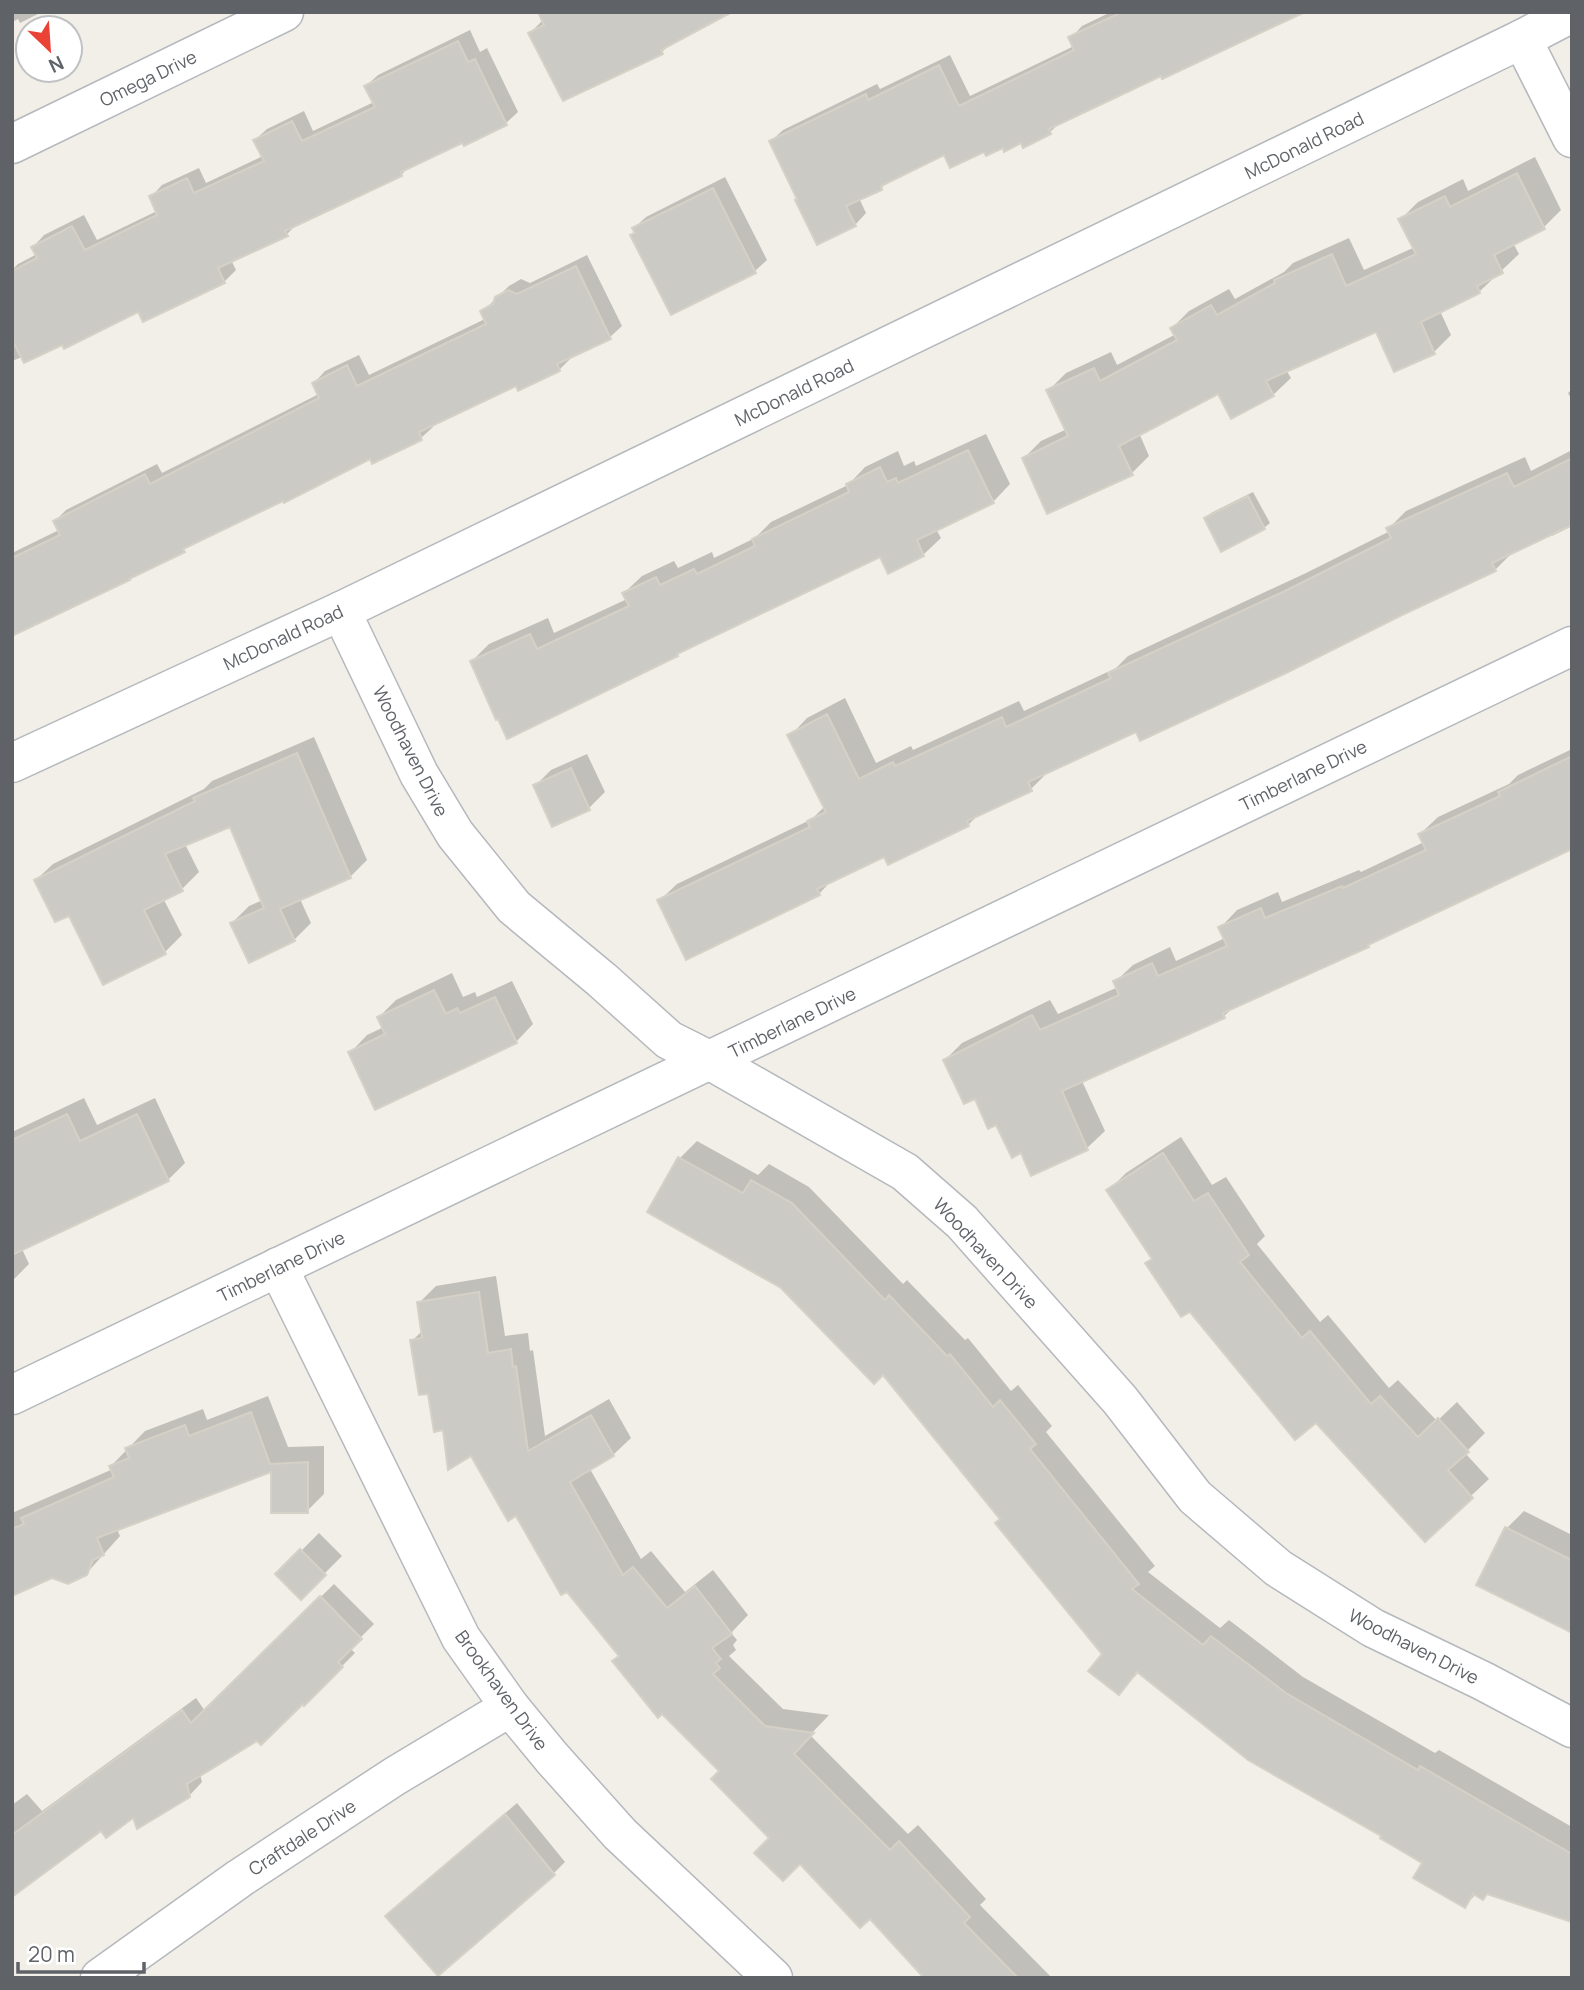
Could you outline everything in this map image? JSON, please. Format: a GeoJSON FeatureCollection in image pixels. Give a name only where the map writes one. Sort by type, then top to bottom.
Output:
{"type":"FeatureCollection","features":[{"type":"Feature","properties":{"kind":"street","name":"Omega Drive"},"geometry":{"type":"LineString","coordinates":[[12,144],[284,12]]}},
{"type":"Feature","properties":{"kind":"street","name":"McDonald Road"},"geometry":{"type":"LineString","coordinates":[[12,762],[341,611],[1572,13]]}},
{"type":"Feature","properties":{"kind":"street"},"geometry":{"type":"LineString","coordinates":[[1522,39],[1572,138]]}},
{"type":"Feature","properties":{"kind":"street","name":"Woodhaven Drive"},"geometry":{"type":"LineString","coordinates":[[341,611],[419,774],[455,835],[514,907],[669,1040],[711,1061],[905,1172],[961,1222],[1120,1400],[1195,1497],[1278,1568],[1373,1628],[1572,1728]]}},
{"type":"Feature","properties":{"kind":"street","name":"Timberlane Drive"},"geometry":{"type":"LineString","coordinates":[[12,1395],[1572,646]]}},
{"type":"Feature","properties":{"kind":"street","name":"Brookhaven Drive"},"geometry":{"type":"LineString","coordinates":[[278,1267],[461,1638],[510,1707],[620,1834],[773,1978]]}},
{"type":"Feature","properties":{"kind":"street","name":"Craftdale Drive"},"geometry":{"type":"LineString","coordinates":[[100,1978],[240,1878],[395,1776],[510,1707]]}},
{"type":"Feature","properties":{"kind":"building"},"geometry":{"type":"Polygon","coordinates":[[[538,12],[732,12],[661,50],[663,54],[563,101],[528,33],[544,25],[538,12]]]}},
{"type":"Feature","properties":{"kind":"building"},"geometry":{"type":"Polygon","coordinates":[[[1122,12],[1305,12],[1049,129],[1051,134],[1023,148],[1021,143],[1004,152],[1003,148],[986,156],[984,152],[950,168],[944,155],[881,186],[882,190],[846,206],[856,226],[817,245],[769,141],[866,94],[868,100],[939,65],[959,106],[1074,50],[1068,37],[1122,12]]]}},
{"type":"Feature","properties":{"kind":"building"},"geometry":{"type":"Polygon","coordinates":[[[458,41],[468,62],[475,59],[507,125],[401,172],[402,176],[285,231],[288,236],[218,268],[225,283],[143,322],[138,312],[64,349],[62,345],[24,363],[12,340],[12,271],[37,258],[31,247],[72,226],[85,250],[157,215],[149,196],[187,178],[194,193],[264,161],[253,140],[292,121],[302,141],[375,107],[364,86],[458,41]]]}},
{"type":"Feature","properties":{"kind":"building"},"geometry":{"type":"Polygon","coordinates":[[[1517,173],[1545,229],[1494,255],[1503,273],[1477,286],[1480,293],[1421,322],[1435,354],[1394,372],[1376,332],[1266,381],[1274,396],[1231,419],[1218,394],[1119,446],[1133,475],[1047,514],[1022,458],[1068,436],[1046,390],[1094,368],[1100,381],[1177,340],[1170,328],[1211,305],[1217,315],[1275,283],[1274,280],[1332,254],[1346,286],[1416,254],[1398,219],[1445,196],[1450,207],[1517,173]]]}},
{"type":"Feature","properties":{"kind":"building"},"geometry":{"type":"Polygon","coordinates":[[[713,188],[756,273],[671,315],[630,235],[635,233],[632,228],[713,188]]]}},
{"type":"Feature","properties":{"kind":"building"},"geometry":{"type":"Polygon","coordinates":[[[576,266],[611,339],[557,364],[560,371],[518,391],[516,386],[419,432],[422,440],[372,464],[370,459],[284,503],[283,501],[183,549],[185,552],[12,636],[12,558],[60,535],[53,521],[145,474],[150,484],[319,398],[312,383],[347,365],[357,386],[486,324],[480,311],[493,304],[495,297],[508,290],[517,294],[576,266]]]}},
{"type":"Feature","properties":{"kind":"building"},"geometry":{"type":"Polygon","coordinates":[[[968,450],[994,503],[917,540],[924,556],[888,574],[880,557],[507,739],[470,661],[530,634],[537,649],[629,606],[622,593],[656,577],[660,585],[694,569],[697,574],[755,546],[752,539],[849,492],[846,484],[880,467],[887,482],[896,478],[898,483],[968,450]]]}},
{"type":"Feature","properties":{"kind":"building"},"geometry":{"type":"Polygon","coordinates":[[[1572,458],[1572,525],[1492,563],[1496,571],[1140,741],[1136,732],[1028,782],[1032,791],[967,821],[969,826],[888,865],[884,857],[817,889],[820,895],[686,960],[657,900],[810,827],[807,821],[826,812],[787,735],[827,714],[859,779],[893,762],[895,766],[1002,717],[1006,727],[1111,678],[1108,673],[1287,590],[1391,538],[1386,528],[1507,473],[1514,487],[1572,458]]]}},
{"type":"Feature","properties":{"kind":"building"},"geometry":{"type":"Polygon","coordinates":[[[1248,496],[1265,529],[1221,552],[1204,518],[1248,496]]]}},
{"type":"Feature","properties":{"kind":"building"},"geometry":{"type":"Polygon","coordinates":[[[297,753],[351,878],[280,909],[295,941],[249,963],[230,923],[264,908],[230,827],[165,854],[183,891],[144,910],[166,954],[103,985],[69,916],[55,922],[34,880],[195,801],[193,798],[297,753]]]}},
{"type":"Feature","properties":{"kind":"building"},"geometry":{"type":"Polygon","coordinates":[[[1572,756],[1572,849],[1368,945],[1369,947],[1223,1013],[1225,1018],[1062,1091],[1088,1150],[1031,1176],[1021,1153],[1012,1158],[996,1125],[988,1129],[975,1099],[964,1104],[943,1060],[1032,1015],[1040,1030],[1119,995],[1113,981],[1152,963],[1158,976],[1227,946],[1218,927],[1261,908],[1265,918],[1342,886],[1343,888],[1426,850],[1418,834],[1500,796],[1498,792],[1572,756]]]}},
{"type":"Feature","properties":{"kind":"building"},"geometry":{"type":"Polygon","coordinates":[[[571,768],[590,810],[552,827],[533,785],[571,768]]]}},
{"type":"Feature","properties":{"kind":"building"},"geometry":{"type":"Polygon","coordinates":[[[434,990],[446,1014],[457,1008],[460,1013],[495,997],[517,1043],[375,1110],[348,1052],[385,1034],[377,1017],[434,990]]]}},
{"type":"Feature","properties":{"kind":"building"},"geometry":{"type":"Polygon","coordinates":[[[67,1114],[80,1141],[137,1114],[169,1181],[12,1255],[12,1140],[67,1114]]]}},
{"type":"Feature","properties":{"kind":"building"},"geometry":{"type":"Polygon","coordinates":[[[1163,1153],[1194,1201],[1208,1193],[1249,1255],[1240,1262],[1302,1338],[1310,1331],[1371,1404],[1380,1396],[1418,1437],[1438,1418],[1469,1452],[1448,1470],[1473,1498],[1425,1542],[1316,1423],[1295,1440],[1190,1312],[1181,1317],[1145,1263],[1152,1259],[1106,1190],[1163,1153]]]}},
{"type":"Feature","properties":{"kind":"building"},"geometry":{"type":"Polygon","coordinates":[[[678,1157],[743,1193],[751,1180],[792,1203],[885,1300],[889,1295],[947,1356],[950,1354],[993,1407],[1000,1400],[1036,1444],[1030,1449],[1139,1584],[1132,1589],[1203,1645],[1211,1636],[1286,1693],[1418,1770],[1420,1766],[1572,1854],[1572,1922],[1487,1894],[1483,1900],[1473,1894],[1465,1908],[1413,1878],[1422,1863],[1380,1838],[1381,1836],[1248,1760],[1137,1672],[1119,1695],[1088,1671],[1102,1654],[995,1523],[1000,1519],[883,1375],[874,1384],[781,1288],[647,1212],[678,1157]]]}},
{"type":"Feature","properties":{"kind":"building"},"geometry":{"type":"Polygon","coordinates":[[[479,1292],[488,1353],[511,1349],[513,1367],[516,1366],[528,1451],[591,1415],[614,1456],[570,1482],[623,1575],[633,1567],[667,1608],[695,1586],[732,1634],[712,1648],[721,1659],[716,1663],[720,1668],[713,1674],[765,1726],[814,1733],[794,1754],[890,1850],[899,1841],[970,1917],[964,1923],[1018,1978],[924,1978],[870,1919],[860,1928],[800,1864],[783,1881],[754,1853],[769,1838],[711,1779],[719,1771],[662,1714],[658,1718],[612,1661],[619,1656],[567,1592],[561,1595],[516,1516],[508,1521],[471,1456],[448,1470],[443,1430],[434,1432],[428,1394],[419,1395],[410,1340],[422,1338],[417,1302],[479,1292]]]}},
{"type":"Feature","properties":{"kind":"building"},"geometry":{"type":"Polygon","coordinates":[[[251,1412],[270,1464],[308,1462],[308,1513],[271,1513],[271,1472],[97,1538],[104,1555],[93,1560],[87,1575],[68,1584],[52,1578],[12,1596],[12,1529],[24,1524],[21,1518],[114,1477],[109,1466],[129,1458],[125,1448],[185,1425],[189,1436],[251,1412]]]}},
{"type":"Feature","properties":{"kind":"building"},"geometry":{"type":"Polygon","coordinates":[[[1505,1527],[1572,1560],[1572,1633],[1476,1585],[1505,1527]]]}},
{"type":"Feature","properties":{"kind":"building"},"geometry":{"type":"Polygon","coordinates":[[[300,1549],[326,1575],[301,1600],[275,1574],[300,1549]]]}},
{"type":"Feature","properties":{"kind":"building"},"geometry":{"type":"Polygon","coordinates":[[[320,1596],[362,1639],[338,1662],[343,1667],[304,1706],[303,1704],[261,1745],[257,1741],[187,1784],[190,1797],[137,1829],[133,1818],[106,1838],[101,1831],[12,1897],[12,1835],[182,1710],[191,1723],[320,1596]]]}},
{"type":"Feature","properties":{"kind":"building"},"geometry":{"type":"Polygon","coordinates":[[[505,1814],[555,1875],[438,1976],[385,1916],[505,1814]]]}}]}
